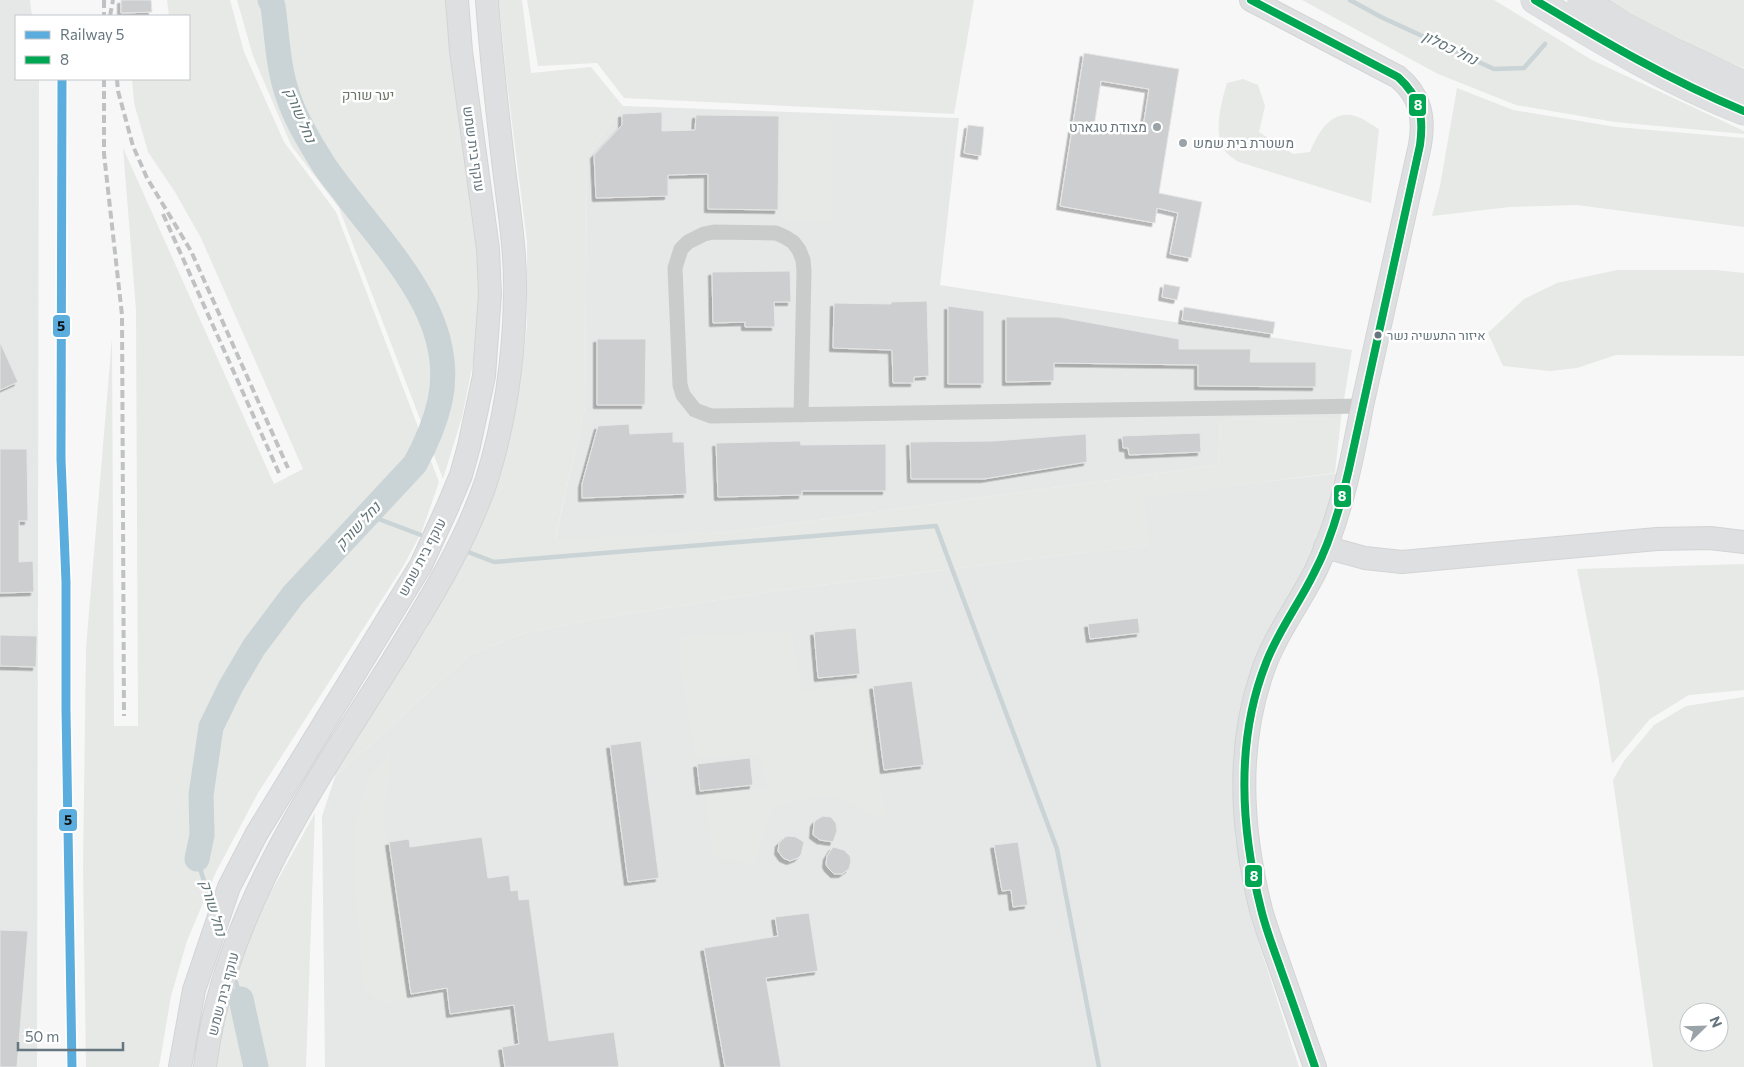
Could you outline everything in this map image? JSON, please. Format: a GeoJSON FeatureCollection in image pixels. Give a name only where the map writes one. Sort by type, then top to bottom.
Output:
{"type":"FeatureCollection","features":[{"type":"Feature","properties":{"kind":"highway"},"geometry":{"type":"LineString","coordinates":[[1535,0],[1612,47],[1716,100],[1744,111]]}},
{"type":"Feature","properties":{"kind":"highway"},"geometry":{"type":"LineString","coordinates":[[1582,0],[1623,26],[1674,53],[1744,85]]}},
{"type":"Feature","properties":{"kind":"main road","name":"עוקף בית שמש"},"geometry":{"type":"LineString","coordinates":[[180,1067],[194,990],[229,888],[277,800],[421,565],[461,475],[478,411],[488,338],[490,294],[488,249],[461,51],[457,0]]}},
{"type":"Feature","properties":{"kind":"main road","name":"עוקף בית שמש"},"geometry":{"type":"LineString","coordinates":[[206,1067],[219,997],[239,937],[254,900],[297,814],[444,577],[485,484],[503,417],[510,380],[515,294],[513,247],[486,0]]}},
{"type":"Feature","properties":{"kind":"main road"},"geometry":{"type":"LineString","coordinates":[[1251,0],[1389,71],[1405,83],[1420,105],[1423,124],[1420,145],[1362,406],[1355,447],[1340,505],[1314,572],[1272,648],[1261,675],[1250,715],[1244,771],[1246,835],[1261,910],[1315,1067]]}},
{"type":"Feature","properties":{"kind":"main road"},"geometry":{"type":"LineString","coordinates":[[1325,547],[1365,558],[1402,562],[1657,539],[1710,538],[1744,542]]}},
{"type":"Feature","properties":{"kind":"street"},"geometry":{"type":"LineString","coordinates":[[802,415],[804,271],[803,260],[799,250],[793,242],[776,233],[714,232],[704,234],[688,242],[682,249],[675,268],[678,375],[683,395],[688,403],[695,410],[711,416],[802,415],[1362,406]]}},
{"type":"Feature","properties":{"kind":"shaded area"},"geometry":{"type":"Polygon","coordinates":[[[0,0],[30,0],[32,15],[15,15],[15,80],[39,80],[37,1067],[0,1067],[0,0]]]}},
{"type":"Feature","properties":{"kind":"shaded area"},"geometry":{"type":"Polygon","coordinates":[[[623,106],[959,118],[940,285],[1352,350],[1341,418],[1220,419],[1218,465],[731,532],[555,540],[585,407],[587,156],[623,106]]]}},
{"type":"Feature","properties":{"kind":"shaded area"},"geometry":{"type":"Polygon","coordinates":[[[1340,473],[1312,553],[1243,715],[1235,837],[1250,916],[1299,1067],[325,1067],[322,816],[335,777],[470,654],[525,633],[595,619],[781,590],[1148,545],[1144,496],[1340,473]]]}},
{"type":"Feature","properties":{"kind":"green space"},"geometry":{"type":"Polygon","coordinates":[[[167,0],[230,0],[244,52],[284,142],[336,212],[439,482],[422,531],[404,565],[258,793],[216,872],[187,941],[171,996],[159,1067],[86,1067],[83,868],[86,648],[112,338],[114,726],[138,726],[136,310],[123,148],[274,484],[303,469],[201,238],[175,192],[148,152],[134,103],[132,80],[190,80],[190,15],[169,15],[167,0]]]}},
{"type":"Feature","properties":{"kind":"green space","name":"יער שורק"},"geometry":{"type":"Polygon","coordinates":[[[237,0],[449,0],[482,245],[478,339],[462,417],[443,479],[339,208],[291,145],[253,56],[237,0]]]}},
{"type":"Feature","properties":{"kind":"green space"},"geometry":{"type":"Polygon","coordinates":[[[499,0],[522,0],[531,73],[591,67],[623,106],[587,156],[585,407],[555,539],[731,532],[1218,465],[1220,419],[1341,418],[1335,473],[1145,497],[1149,545],[781,590],[595,619],[525,633],[470,654],[335,777],[336,766],[426,630],[473,533],[501,451],[522,368],[527,325],[527,242],[506,75],[499,0]]]}},
{"type":"Feature","properties":{"kind":"green space"},"geometry":{"type":"Polygon","coordinates":[[[527,0],[974,0],[954,114],[624,98],[597,63],[538,66],[527,0]]]}},
{"type":"Feature","properties":{"kind":"green space"},"geometry":{"type":"Polygon","coordinates":[[[1302,0],[1494,0],[1592,60],[1744,131],[1744,134],[1615,122],[1516,105],[1438,74],[1302,0]]]}},
{"type":"Feature","properties":{"kind":"green space"},"geometry":{"type":"Polygon","coordinates":[[[1606,0],[1744,0],[1744,68],[1662,33],[1606,0]]]}},
{"type":"Feature","properties":{"kind":"green space"},"geometry":{"type":"Polygon","coordinates":[[[1243,79],[1258,85],[1265,106],[1259,132],[1293,154],[1310,152],[1321,130],[1332,119],[1339,116],[1355,116],[1379,129],[1371,203],[1239,162],[1231,157],[1222,146],[1220,139],[1221,106],[1227,83],[1243,79]]]}},
{"type":"Feature","properties":{"kind":"green space"},"geometry":{"type":"Polygon","coordinates":[[[1457,88],[1513,110],[1616,127],[1744,138],[1744,227],[1577,205],[1510,207],[1432,216],[1440,186],[1457,88]]]}},
{"type":"Feature","properties":{"kind":"green space"},"geometry":{"type":"Polygon","coordinates":[[[784,119],[832,120],[831,221],[782,220],[784,119]]]}},
{"type":"Feature","properties":{"kind":"green space"},"geometry":{"type":"Polygon","coordinates":[[[1617,270],[1716,270],[1744,273],[1744,356],[1616,355],[1577,368],[1550,371],[1503,366],[1488,333],[1524,299],[1557,283],[1617,270]]]}},
{"type":"Feature","properties":{"kind":"green space"},"geometry":{"type":"Polygon","coordinates":[[[1744,564],[1744,690],[1689,695],[1650,719],[1612,764],[1598,675],[1577,569],[1744,564]]]}},
{"type":"Feature","properties":{"kind":"green space"},"geometry":{"type":"Polygon","coordinates":[[[791,631],[802,692],[864,682],[885,815],[873,817],[853,802],[826,796],[772,806],[754,864],[712,855],[706,795],[768,790],[760,754],[696,758],[678,651],[684,636],[791,631]]]}},
{"type":"Feature","properties":{"kind":"green space"},"geometry":{"type":"Polygon","coordinates":[[[1744,697],[1744,1067],[1653,1067],[1613,780],[1624,761],[1654,725],[1686,706],[1744,697]]]}},
{"type":"Feature","properties":{"kind":"green space"},"geometry":{"type":"Polygon","coordinates":[[[390,754],[384,821],[410,999],[383,1002],[373,997],[363,984],[355,883],[356,823],[369,776],[390,754]]]}},
{"type":"Feature","properties":{"kind":"green space"},"geometry":{"type":"Polygon","coordinates":[[[315,813],[306,1067],[215,1067],[229,996],[258,915],[315,813]]]}},
{"type":"Feature","properties":{"kind":"building"},"geometry":{"type":"Polygon","coordinates":[[[121,0],[151,0],[152,12],[121,13],[121,0]]]}},
{"type":"Feature","properties":{"kind":"building","name":"מצודת טגארט"},"geometry":{"type":"Polygon","coordinates":[[[1084,53],[1179,69],[1159,193],[1202,202],[1191,258],[1170,254],[1178,213],[1157,208],[1155,223],[1060,206],[1084,53]],[[1101,81],[1094,127],[1142,134],[1149,89],[1101,81]]]}},
{"type":"Feature","properties":{"kind":"building"},"geometry":{"type":"Polygon","coordinates":[[[662,112],[662,131],[695,130],[696,115],[779,116],[778,210],[708,209],[708,174],[668,175],[668,196],[596,198],[594,155],[622,125],[622,114],[662,112]]]}},
{"type":"Feature","properties":{"kind":"building"},"geometry":{"type":"Polygon","coordinates":[[[968,125],[984,127],[981,156],[964,153],[968,125]]]}},
{"type":"Feature","properties":{"kind":"building"},"geometry":{"type":"Polygon","coordinates":[[[790,271],[791,302],[774,302],[775,327],[745,327],[745,322],[713,323],[712,272],[790,271]]]}},
{"type":"Feature","properties":{"kind":"building"},"geometry":{"type":"Polygon","coordinates":[[[1164,284],[1180,287],[1177,300],[1162,297],[1164,284]]]}},
{"type":"Feature","properties":{"kind":"building"},"geometry":{"type":"Polygon","coordinates":[[[927,301],[929,376],[914,377],[914,383],[893,383],[892,350],[833,348],[834,303],[891,304],[891,302],[927,301]]]}},
{"type":"Feature","properties":{"kind":"building"},"geometry":{"type":"Polygon","coordinates":[[[948,306],[984,311],[984,384],[948,384],[948,306]]]}},
{"type":"Feature","properties":{"kind":"building"},"geometry":{"type":"Polygon","coordinates":[[[1184,307],[1275,322],[1273,334],[1182,320],[1184,307]]]}},
{"type":"Feature","properties":{"kind":"building"},"geometry":{"type":"Polygon","coordinates":[[[1006,317],[1059,317],[1179,339],[1179,349],[1251,349],[1250,362],[1316,362],[1316,387],[1198,386],[1198,365],[1054,363],[1054,381],[1006,382],[1006,317]]]}},
{"type":"Feature","properties":{"kind":"building"},"geometry":{"type":"Polygon","coordinates":[[[597,339],[646,339],[645,405],[597,405],[597,339]]]}},
{"type":"Feature","properties":{"kind":"building"},"geometry":{"type":"Polygon","coordinates":[[[0,342],[18,382],[0,390],[0,342]]]}},
{"type":"Feature","properties":{"kind":"building"},"geometry":{"type":"Polygon","coordinates":[[[629,424],[630,434],[673,432],[673,442],[684,442],[687,494],[582,498],[582,484],[598,426],[629,424]]]}},
{"type":"Feature","properties":{"kind":"building"},"geometry":{"type":"Polygon","coordinates":[[[1200,433],[1201,452],[1129,455],[1128,448],[1123,448],[1122,436],[1200,433]]]}},
{"type":"Feature","properties":{"kind":"building"},"geometry":{"type":"Polygon","coordinates":[[[1086,434],[1087,462],[984,479],[911,479],[910,442],[994,441],[1086,434]]]}},
{"type":"Feature","properties":{"kind":"building"},"geometry":{"type":"Polygon","coordinates":[[[800,441],[801,445],[886,444],[886,491],[802,491],[802,495],[718,497],[716,443],[800,441]]]}},
{"type":"Feature","properties":{"kind":"building"},"geometry":{"type":"Polygon","coordinates":[[[0,449],[27,449],[28,521],[19,521],[19,562],[33,561],[34,592],[0,593],[0,449]]]}},
{"type":"Feature","properties":{"kind":"building"},"geometry":{"type":"Polygon","coordinates":[[[1138,618],[1140,633],[1090,639],[1088,624],[1138,618]]]}},
{"type":"Feature","properties":{"kind":"building"},"geometry":{"type":"Polygon","coordinates":[[[856,628],[860,674],[818,678],[814,632],[856,628]]]}},
{"type":"Feature","properties":{"kind":"building"},"geometry":{"type":"Polygon","coordinates":[[[0,635],[37,636],[36,667],[0,666],[0,635]]]}},
{"type":"Feature","properties":{"kind":"building"},"geometry":{"type":"Polygon","coordinates":[[[912,681],[924,765],[884,770],[873,686],[912,681]]]}},
{"type":"Feature","properties":{"kind":"building"},"geometry":{"type":"Polygon","coordinates":[[[641,741],[659,878],[628,882],[610,745],[641,741]]]}},
{"type":"Feature","properties":{"kind":"building"},"geometry":{"type":"Polygon","coordinates":[[[750,758],[753,785],[700,791],[697,764],[750,758]]]}},
{"type":"Feature","properties":{"kind":"building"},"geometry":{"type":"Polygon","coordinates":[[[823,816],[831,817],[836,823],[837,831],[833,842],[820,840],[813,835],[814,823],[823,816]]]}},
{"type":"Feature","properties":{"kind":"building"},"geometry":{"type":"Polygon","coordinates":[[[789,836],[796,837],[804,842],[801,855],[790,861],[783,858],[778,851],[779,843],[789,836]]]}},
{"type":"Feature","properties":{"kind":"building"},"geometry":{"type":"Polygon","coordinates":[[[482,837],[488,878],[509,875],[511,891],[518,890],[519,900],[529,899],[549,1041],[614,1032],[619,1067],[505,1067],[502,1047],[519,1044],[514,1005],[450,1014],[447,988],[411,994],[389,842],[409,839],[410,847],[482,837]]]}},
{"type":"Feature","properties":{"kind":"building"},"geometry":{"type":"Polygon","coordinates":[[[1018,842],[1028,905],[1013,907],[1011,890],[1002,891],[994,845],[1018,842]]]}},
{"type":"Feature","properties":{"kind":"building"},"geometry":{"type":"Polygon","coordinates":[[[833,847],[844,850],[850,856],[849,869],[842,874],[834,874],[826,864],[827,856],[833,847]]]}},
{"type":"Feature","properties":{"kind":"building"},"geometry":{"type":"Polygon","coordinates":[[[809,913],[818,971],[766,978],[781,1067],[725,1067],[704,948],[778,936],[775,917],[809,913]]]}},
{"type":"Feature","properties":{"kind":"building"},"geometry":{"type":"Polygon","coordinates":[[[0,930],[28,931],[17,1067],[0,1067],[0,930]]]}},
{"type":"Feature","properties":{"kind":"waterway","name":"נחל שורק"},"geometry":{"type":"LineString","coordinates":[[197,859],[202,835],[201,795],[211,727],[231,686],[254,647],[293,595],[415,464],[436,417],[443,372],[439,344],[431,318],[418,292],[385,244],[326,168],[298,120],[288,96],[282,74],[273,6],[270,0]]}},
{"type":"Feature","properties":{"kind":"waterway","name":"נחל כסלון"},"geometry":{"type":"LineString","coordinates":[[1350,0],[1381,17],[1494,69],[1524,68],[1545,44]]}},
{"type":"Feature","properties":{"kind":"waterway"},"geometry":{"type":"LineString","coordinates":[[368,515],[421,535]]}},
{"type":"Feature","properties":{"kind":"waterway"},"geometry":{"type":"LineString","coordinates":[[463,550],[494,562],[936,526],[1057,849],[1099,1067]]}},
{"type":"Feature","properties":{"kind":"waterway","name":"נחל שורק"},"geometry":{"type":"LineString","coordinates":[[197,859],[213,909]]}},
{"type":"Feature","properties":{"kind":"waterway","name":"נחל שורק"},"geometry":{"type":"LineString","coordinates":[[234,976],[241,999]]}},
{"type":"Feature","properties":{"kind":"waterway","name":"נחל שורק"},"geometry":{"type":"LineString","coordinates":[[241,999],[256,1067]]}},
{"type":"Feature","properties":{"kind":"railway"},"geometry":{"type":"LineString","coordinates":[[104,0],[104,15]]}},
{"type":"Feature","properties":{"kind":"railway"},"geometry":{"type":"LineString","coordinates":[[110,15],[113,0]]}},
{"type":"Feature","properties":{"kind":"railway"},"geometry":{"type":"LineString","coordinates":[[104,80],[104,154],[122,315],[124,716]]}},
{"type":"Feature","properties":{"kind":"railway"},"geometry":{"type":"LineString","coordinates":[[117,80],[118,91],[133,146],[147,178],[191,251],[288,468]]}},
{"type":"Feature","properties":{"kind":"railway"},"geometry":{"type":"LineString","coordinates":[[163,214],[279,473]]}},
{"type":"Feature","properties":{"kind":"rail line","name":"5"},"geometry":{"type":"LineString","coordinates":[[62,80],[61,459],[66,582],[66,710],[72,1067]]}},
{"type":"Feature","properties":{"kind":"transit line","name":"8"},"geometry":{"type":"LineString","coordinates":[[1251,0],[1398,77],[1416,100],[1421,116],[1420,145],[1339,509],[1320,561],[1271,651],[1256,693],[1249,723],[1244,786],[1249,848],[1254,879],[1268,932],[1315,1067]]}},
{"type":"Feature","properties":{"kind":"transit line","name":"8"},"geometry":{"type":"LineString","coordinates":[[1535,0],[1664,74],[1744,111]]}},
{"type":"Feature","properties":{"kind":"place","name":"מצודת טגארט"},"geometry":{"type":"Point","coordinates":[1157,127]}},
{"type":"Feature","properties":{"kind":"place","name":"משטרת בית שמש"},"geometry":{"type":"Point","coordinates":[1183,143]}},
{"type":"Feature","properties":{"kind":"place","name":"איזור התעשיה נשר"},"geometry":{"type":"Point","coordinates":[1378,335]}}]}
